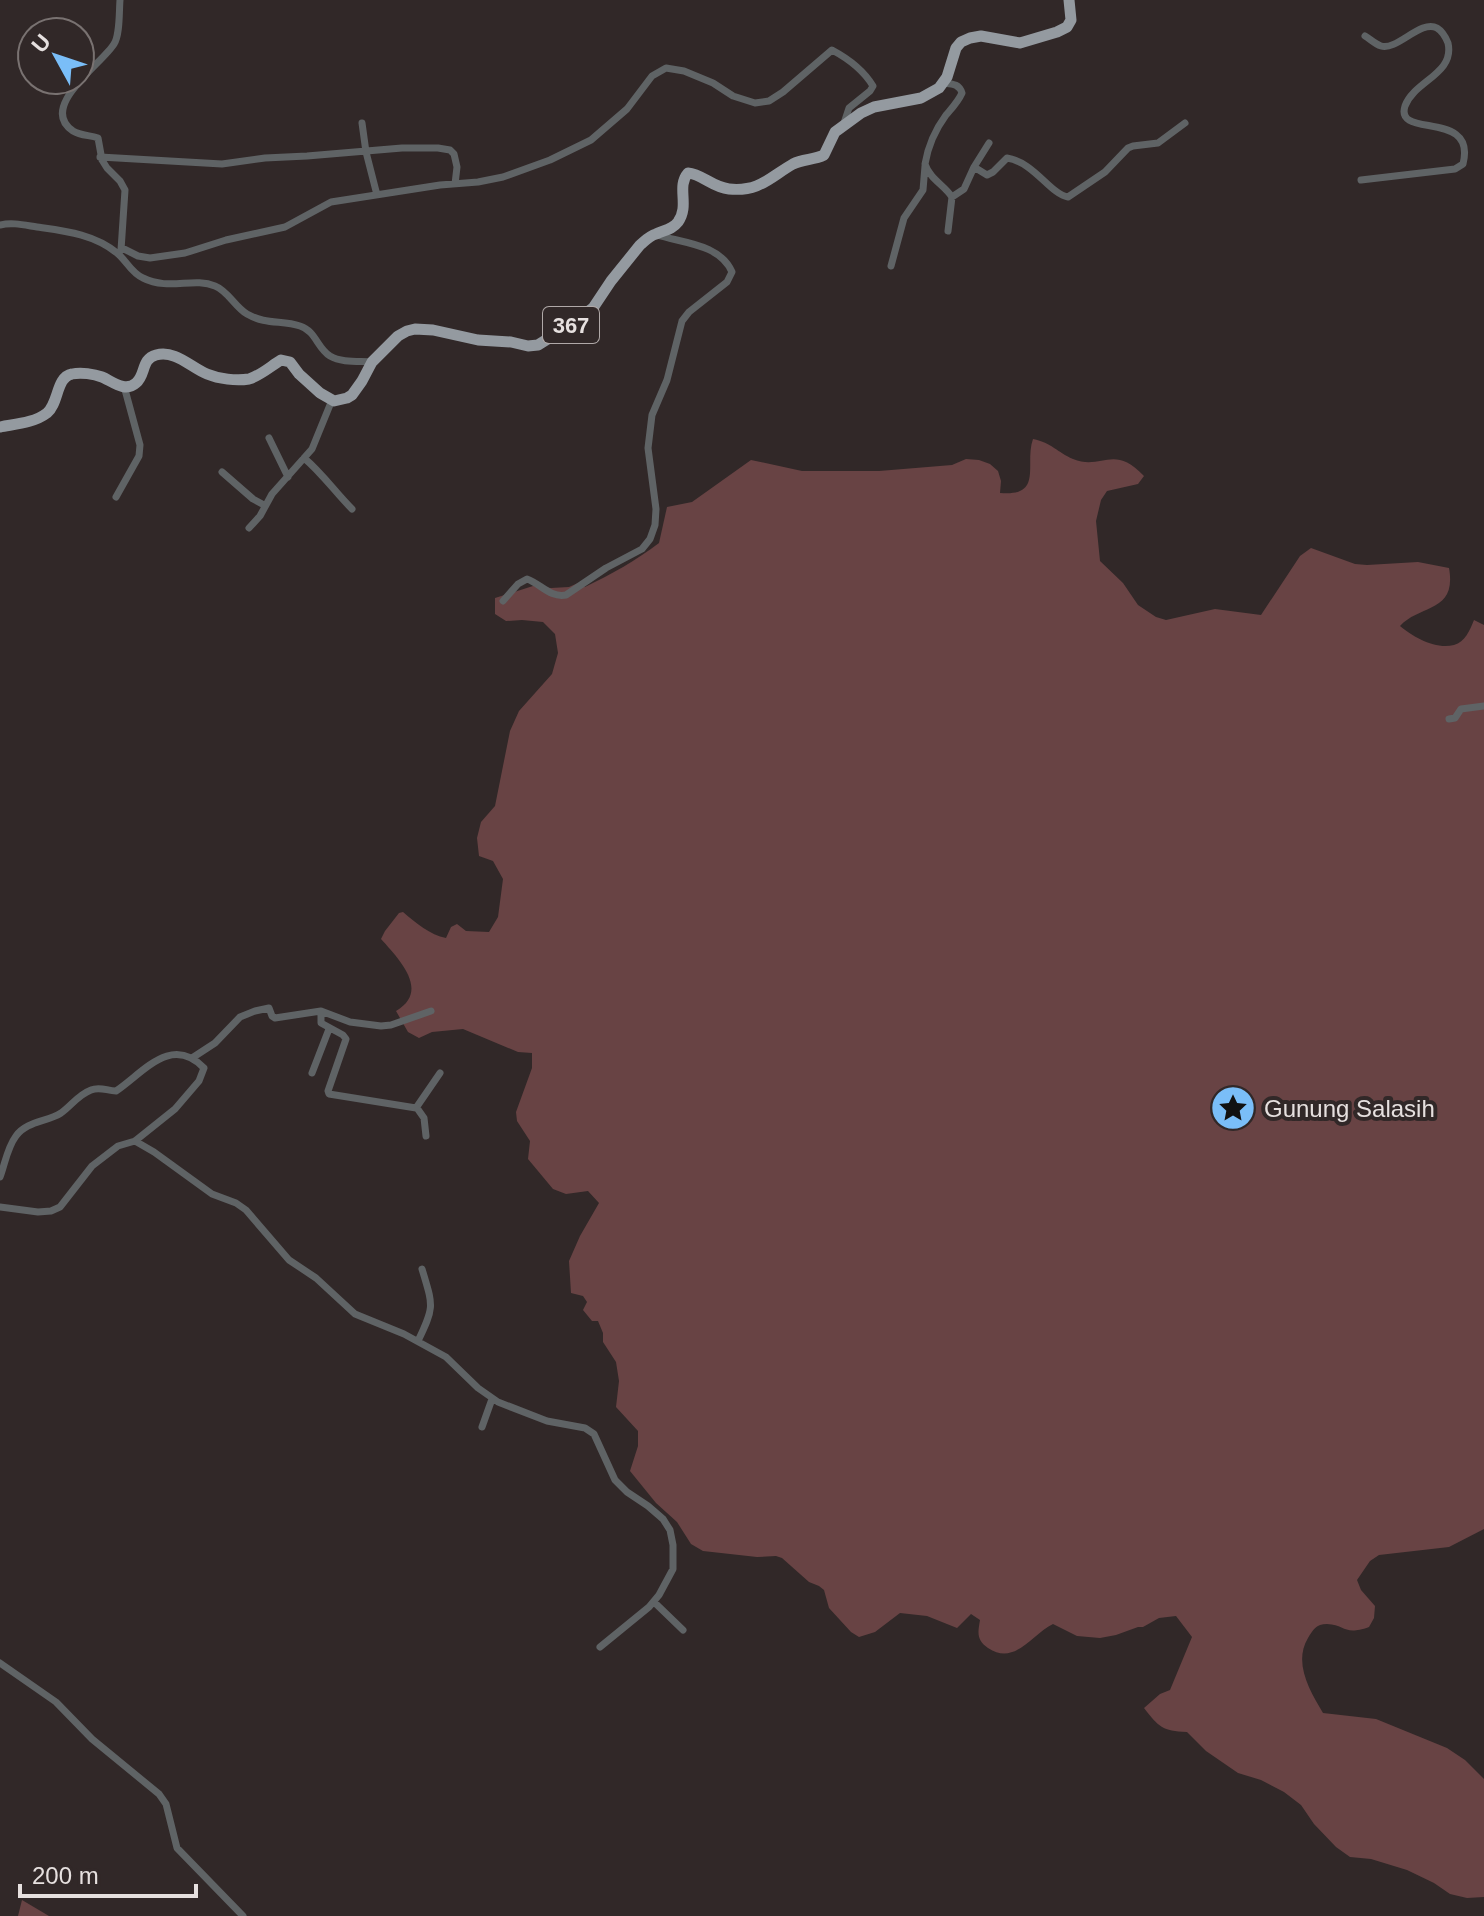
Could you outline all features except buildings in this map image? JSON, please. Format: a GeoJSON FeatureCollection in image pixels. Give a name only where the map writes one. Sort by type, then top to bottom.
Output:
{"type":"FeatureCollection","features":[{"type":"Feature","properties":{"kind":"main road"},"geometry":{"type":"LineString","coordinates":[[944,83],[961,42],[981,36],[1020,43],[1051,35],[1069,24],[1069,0]]}},
{"type":"Feature","properties":{"kind":"main road","name":"367"},"geometry":{"type":"LineString","coordinates":[[332,400],[352,395],[372,362],[407,331],[433,330],[478,340],[538,345],[588,313],[640,245],[655,234],[674,227],[684,204],[682,182],[688,173],[728,189],[758,186],[795,163],[824,155],[835,132],[874,107],[921,98],[944,83]]}},
{"type":"Feature","properties":{"kind":"main road"},"geometry":{"type":"LineString","coordinates":[[0,427],[44,415],[52,408],[62,382],[70,374],[102,377],[117,386],[134,385],[145,362],[158,354],[178,357],[207,374],[228,379],[249,379],[283,360],[291,363],[320,393],[332,400]]}},
{"type":"Feature","properties":{"kind":"street"},"geometry":{"type":"LineString","coordinates":[[120,0],[116,42],[71,91],[63,108],[66,123],[72,130],[98,138],[100,157],[123,185],[121,252],[134,273],[165,285],[214,285],[244,312],[258,319],[300,326],[309,331],[323,350],[335,358],[372,362]]}},
{"type":"Feature","properties":{"kind":"street"},"geometry":{"type":"LineString","coordinates":[[1361,180],[1455,169],[1463,164],[1466,148],[1450,131],[1440,126],[1415,124],[1404,112],[1413,93],[1448,60],[1447,41],[1440,31],[1426,27],[1386,47],[1365,36]]}},
{"type":"Feature","properties":{"kind":"street"},"geometry":{"type":"LineString","coordinates":[[0,225],[16,224],[80,234],[121,252],[150,258],[185,253],[285,227],[331,202],[467,184],[503,177],[550,160],[591,140],[627,109],[652,76],[669,67],[755,103],[769,101],[783,92],[832,50],[866,76],[873,86],[849,108],[844,124]]}},
{"type":"Feature","properties":{"kind":"street"},"geometry":{"type":"LineString","coordinates":[[891,266],[904,218],[923,190],[930,142],[962,93],[955,84],[944,83]]}},
{"type":"Feature","properties":{"kind":"street"},"geometry":{"type":"LineString","coordinates":[[362,123],[377,195]]}},
{"type":"Feature","properties":{"kind":"street"},"geometry":{"type":"LineString","coordinates":[[974,167],[987,175],[1007,158],[1013,159],[1040,176],[1059,195],[1068,197],[1105,172],[1128,148],[1158,143],[1185,123]]}},
{"type":"Feature","properties":{"kind":"street"},"geometry":{"type":"LineString","coordinates":[[952,197],[963,191],[989,143]]}},
{"type":"Feature","properties":{"kind":"street"},"geometry":{"type":"LineString","coordinates":[[100,157],[222,164],[423,147],[450,150],[454,154],[455,184]]}},
{"type":"Feature","properties":{"kind":"street"},"geometry":{"type":"LineString","coordinates":[[925,164],[932,178],[952,197],[948,231]]}},
{"type":"Feature","properties":{"kind":"street"},"geometry":{"type":"LineString","coordinates":[[503,601],[527,579],[555,595],[566,595],[642,549],[652,535],[656,509],[648,437],[652,415],[667,380],[682,321],[727,282],[732,272],[722,259],[703,247],[655,234]]}},
{"type":"Feature","properties":{"kind":"street"},"geometry":{"type":"LineString","coordinates":[[116,497],[140,451],[124,386]]}},
{"type":"Feature","properties":{"kind":"street"},"geometry":{"type":"LineString","coordinates":[[249,528],[316,441],[332,400]]}},
{"type":"Feature","properties":{"kind":"street"},"geometry":{"type":"LineString","coordinates":[[269,438],[288,477]]}},
{"type":"Feature","properties":{"kind":"street"},"geometry":{"type":"LineString","coordinates":[[304,458],[352,509]]}},
{"type":"Feature","properties":{"kind":"street"},"geometry":{"type":"LineString","coordinates":[[222,472],[264,505]]}},
{"type":"Feature","properties":{"kind":"street"},"geometry":{"type":"LineString","coordinates":[[1449,719],[1455,718],[1464,708],[1484,706]]}},
{"type":"Feature","properties":{"kind":"street"},"geometry":{"type":"LineString","coordinates":[[192,1058],[215,1043],[240,1017],[269,1008],[274,1018],[321,1011],[350,1022],[381,1026],[431,1011]]}},
{"type":"Feature","properties":{"kind":"street"},"geometry":{"type":"LineString","coordinates":[[321,1011],[321,1023],[346,1039],[329,1094],[417,1108],[424,1115],[426,1136]]}},
{"type":"Feature","properties":{"kind":"street"},"geometry":{"type":"LineString","coordinates":[[312,1073],[329,1029]]}},
{"type":"Feature","properties":{"kind":"street"},"geometry":{"type":"LineString","coordinates":[[0,1177],[9,1149],[23,1129],[59,1114],[88,1091],[118,1089],[139,1071],[160,1059],[178,1054],[192,1058],[204,1068],[199,1081],[175,1109],[135,1141],[118,1146],[92,1166],[56,1210],[31,1212],[0,1207]]}},
{"type":"Feature","properties":{"kind":"street"},"geometry":{"type":"LineString","coordinates":[[417,1108],[440,1073]]}},
{"type":"Feature","properties":{"kind":"street"},"geometry":{"type":"LineString","coordinates":[[135,1141],[212,1194],[246,1210],[289,1260],[316,1278],[355,1314],[418,1341],[453,1363],[492,1399],[547,1421],[592,1431],[615,1480],[663,1519],[672,1536],[673,1569],[668,1581],[654,1602],[600,1647]]}},
{"type":"Feature","properties":{"kind":"street"},"geometry":{"type":"LineString","coordinates":[[418,1341],[430,1316],[431,1305],[422,1269]]}},
{"type":"Feature","properties":{"kind":"street"},"geometry":{"type":"LineString","coordinates":[[482,1427],[492,1399]]}},
{"type":"Feature","properties":{"kind":"street"},"geometry":{"type":"LineString","coordinates":[[654,1602],[683,1630]]}},
{"type":"Feature","properties":{"kind":"street"},"geometry":{"type":"LineString","coordinates":[[0,1663],[56,1702],[92,1739],[159,1794],[166,1804],[177,1848],[243,1916]]}},
{"type":"Feature","properties":{"kind":"shaded area"},"geometry":{"type":"Polygon","coordinates":[[[1033,439],[1083,462],[1124,461],[1144,476],[1138,484],[1107,491],[1101,500],[1096,521],[1100,561],[1123,583],[1138,605],[1156,617],[1166,620],[1215,609],[1261,615],[1300,556],[1311,548],[1355,564],[1418,562],[1449,568],[1448,593],[1435,606],[1400,626],[1425,642],[1440,646],[1454,645],[1469,632],[1474,620],[1484,625],[1484,1529],[1449,1547],[1379,1555],[1370,1561],[1357,1580],[1361,1590],[1375,1606],[1369,1627],[1355,1630],[1320,1625],[1308,1638],[1302,1657],[1305,1677],[1323,1713],[1376,1719],[1447,1748],[1484,1779],[1484,1897],[1467,1898],[1450,1894],[1407,1870],[1371,1859],[1350,1857],[1336,1847],[1301,1805],[1284,1792],[1238,1773],[1206,1751],[1187,1732],[1166,1729],[1158,1724],[1144,1708],[1160,1694],[1170,1690],[1192,1637],[1176,1616],[1159,1618],[1143,1627],[1100,1638],[1077,1636],[1053,1624],[1022,1647],[1006,1653],[998,1653],[981,1642],[980,1620],[971,1614],[957,1628],[927,1616],[900,1613],[875,1632],[859,1637],[829,1608],[824,1590],[809,1582],[782,1558],[703,1551],[691,1544],[677,1522],[656,1503],[630,1471],[638,1446],[638,1431],[616,1407],[619,1381],[616,1362],[603,1342],[598,1321],[592,1321],[583,1310],[587,1302],[583,1296],[571,1293],[569,1261],[599,1203],[588,1191],[566,1194],[553,1189],[528,1159],[530,1141],[517,1121],[516,1112],[532,1068],[532,1053],[518,1052],[463,1029],[432,1032],[419,1038],[408,1032],[396,1011],[411,994],[411,984],[402,965],[381,939],[399,913],[403,912],[429,931],[446,938],[451,927],[457,924],[466,931],[489,932],[498,917],[503,879],[493,861],[479,856],[477,838],[481,822],[495,806],[510,731],[519,711],[552,674],[558,653],[555,634],[543,622],[506,621],[495,614],[495,598],[533,586],[569,587],[578,583],[585,587],[614,572],[659,543],[667,507],[692,502],[751,460],[802,471],[879,471],[952,465],[966,459],[979,460],[998,471],[1000,493],[1014,493],[1022,490],[1030,477],[1033,439]]]}},
{"type":"Feature","properties":{"kind":"shaded area"},"geometry":{"type":"Polygon","coordinates":[[[22,1900],[49,1916],[18,1916],[22,1900]]]}},
{"type":"Feature","properties":{"kind":"place","name":"Gunung Salasih"},"geometry":{"type":"Point","coordinates":[1233,1108]}}]}
